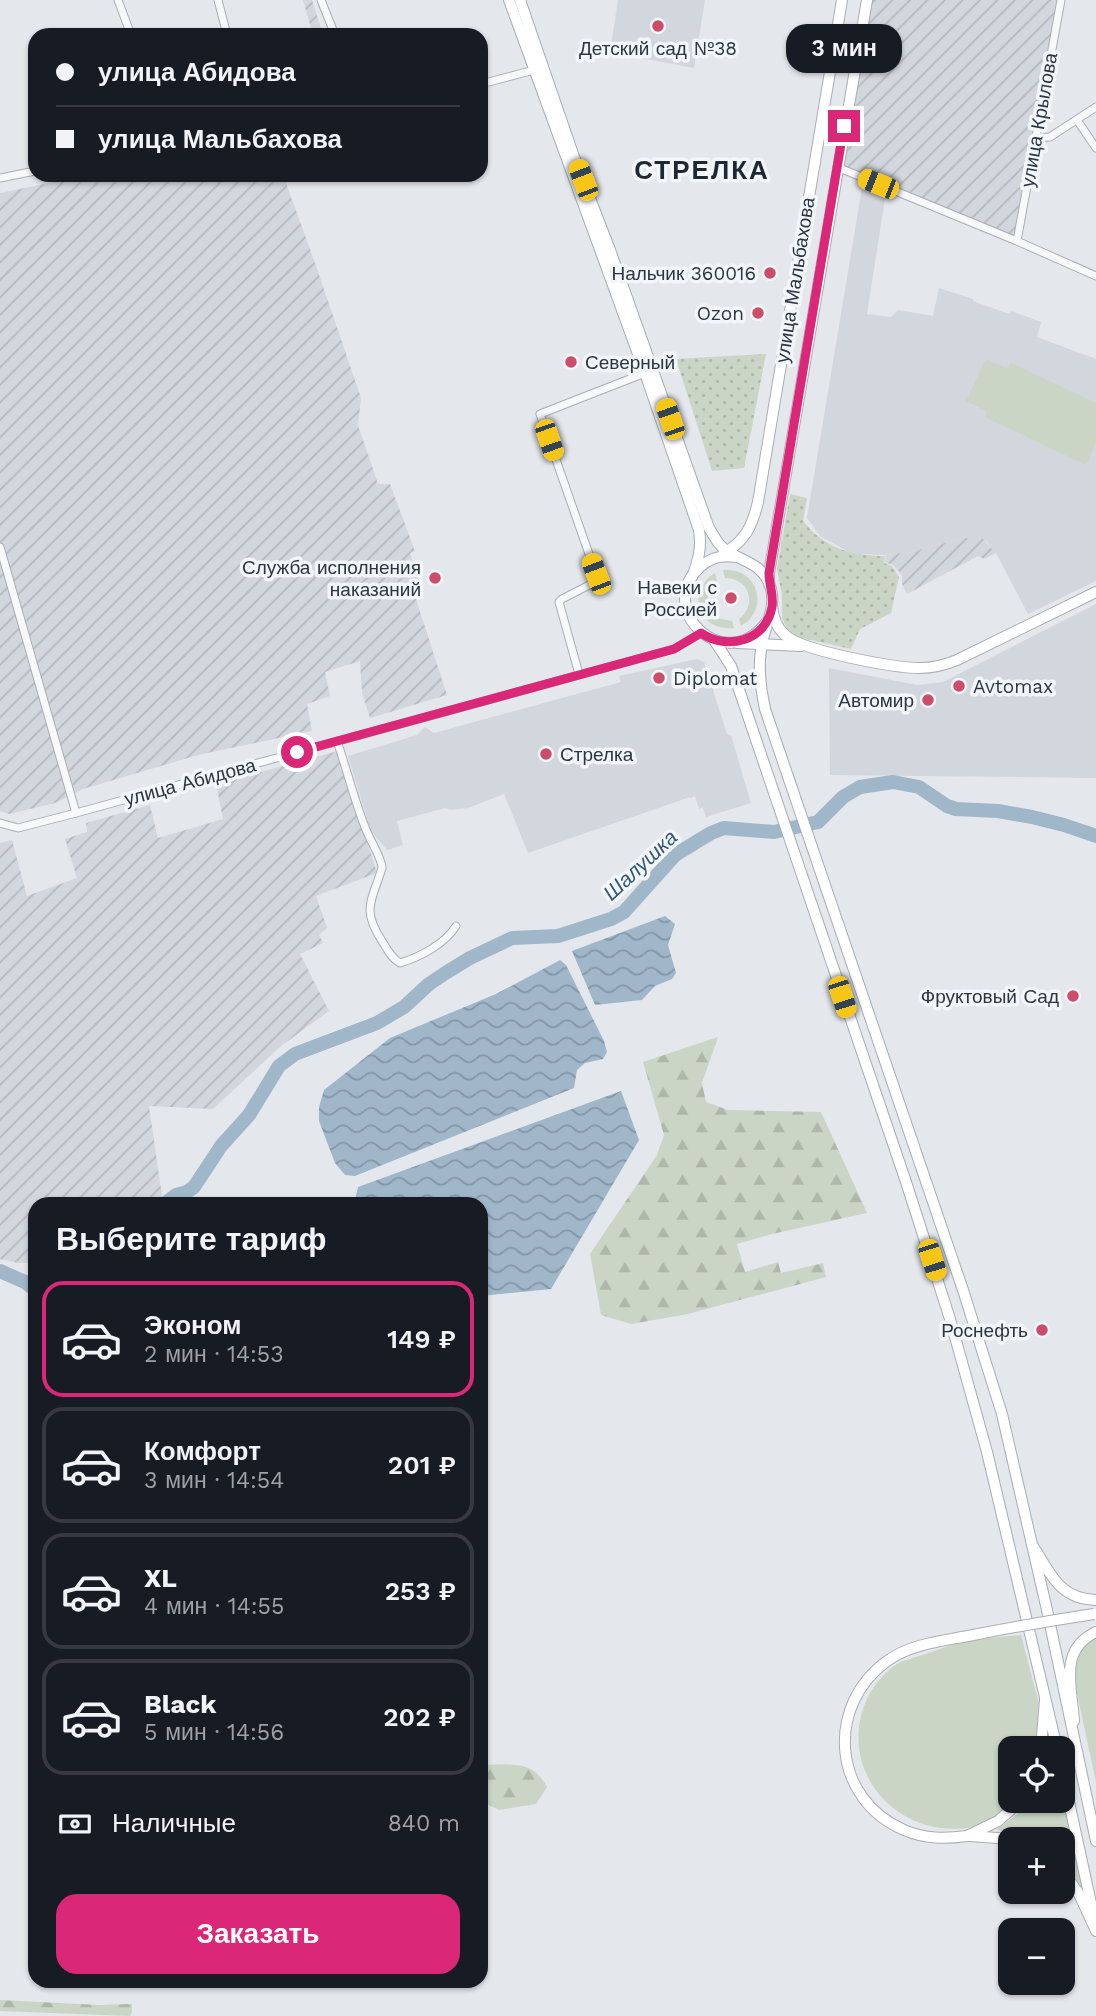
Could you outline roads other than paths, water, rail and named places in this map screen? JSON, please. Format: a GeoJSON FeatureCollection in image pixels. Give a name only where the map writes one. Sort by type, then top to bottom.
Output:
{"type":"FeatureCollection","features":[{"type":"Feature","properties":{"kind":"main road"},"geometry":{"type":"LineString","coordinates":[[509,0],[539,68],[610,250],[709,528],[721,546],[755,565],[763,573],[772,591],[771,610],[761,645],[763,700],[987,1364],[1007,1437],[1073,1736]]}},
{"type":"Feature","properties":{"kind":"main road"},"geometry":{"type":"LineString","coordinates":[[520,0],[539,68],[699,530],[701,549],[685,601],[693,624],[701,633],[727,643],[804,646],[884,665],[923,668],[942,666],[957,660],[1096,592]]}},
{"type":"Feature","properties":{"kind":"main road","name":"улица Мальбахова"},"geometry":{"type":"LineString","coordinates":[[716,558],[728,551],[749,530],[758,502],[842,0]]}},
{"type":"Feature","properties":{"kind":"main road","name":"улица Мальбахова"},"geometry":{"type":"LineString","coordinates":[[769,583],[867,0]]}},
{"type":"Feature","properties":{"kind":"main road"},"geometry":{"type":"LineString","coordinates":[[692,577],[706,562],[716,558],[732,556],[745,559]]}},
{"type":"Feature","properties":{"kind":"main road"},"geometry":{"type":"LineString","coordinates":[[727,643],[738,642],[758,632],[771,610]]}},
{"type":"Feature","properties":{"kind":"main road"},"geometry":{"type":"LineString","coordinates":[[771,610],[777,627],[784,635],[804,646]]}},
{"type":"Feature","properties":{"kind":"main road"},"geometry":{"type":"LineString","coordinates":[[714,640],[730,666],[950,1319],[988,1452],[1054,1736]]}},
{"type":"Feature","properties":{"kind":"main road"},"geometry":{"type":"LineString","coordinates":[[1032,1545],[1055,1582],[1064,1590],[1076,1598],[1096,1600]]}},
{"type":"Feature","properties":{"kind":"main road"},"geometry":{"type":"LineString","coordinates":[[998,1838],[936,1838],[905,1831],[880,1815],[858,1791],[848,1771],[844,1749],[848,1715],[858,1693],[880,1666],[910,1648],[1095,1614]]}},
{"type":"Feature","properties":{"kind":"main road"},"geometry":{"type":"LineString","coordinates":[[1075,1736],[1070,1659],[1082,1641],[1096,1632]]}},
{"type":"Feature","properties":{"kind":"main road"},"geometry":{"type":"LineString","coordinates":[[1042,1736],[1045,1693]]}},
{"type":"Feature","properties":{"kind":"main road"},"geometry":{"type":"LineString","coordinates":[[1075,1744],[1096,1841]]}},
{"type":"Feature","properties":{"kind":"main road"},"geometry":{"type":"LineString","coordinates":[[967,1836],[989,1827],[1009,1813]]}},
{"type":"Feature","properties":{"kind":"main road"},"geometry":{"type":"LineString","coordinates":[[1071,1813],[1096,1929]]}},
{"type":"Feature","properties":{"kind":"main road"},"geometry":{"type":"LineString","coordinates":[[1075,1888],[1096,1929]]}},
{"type":"Feature","properties":{"kind":"street"},"geometry":{"type":"LineString","coordinates":[[118,0],[128,28]]}},
{"type":"Feature","properties":{"kind":"street"},"geometry":{"type":"LineString","coordinates":[[218,0],[225,28]]}},
{"type":"Feature","properties":{"kind":"street"},"geometry":{"type":"LineString","coordinates":[[321,0],[332,28]]}},
{"type":"Feature","properties":{"kind":"street","name":"улица Крылова"},"geometry":{"type":"LineString","coordinates":[[1017,241],[1061,0]]}},
{"type":"Feature","properties":{"kind":"street"},"geometry":{"type":"LineString","coordinates":[[488,81],[539,68]]}},
{"type":"Feature","properties":{"kind":"street"},"geometry":{"type":"LineString","coordinates":[[1036,138],[1050,137],[1096,107]]}},
{"type":"Feature","properties":{"kind":"street"},"geometry":{"type":"LineString","coordinates":[[1077,120],[1096,148]]}},
{"type":"Feature","properties":{"kind":"street"},"geometry":{"type":"LineString","coordinates":[[837,167],[1096,276]]}},
{"type":"Feature","properties":{"kind":"street"},"geometry":{"type":"LineString","coordinates":[[0,178],[28,172]]}},
{"type":"Feature","properties":{"kind":"street"},"geometry":{"type":"LineString","coordinates":[[579,674],[559,603],[593,583],[596,574],[540,414],[645,373]]}},
{"type":"Feature","properties":{"kind":"street"},"geometry":{"type":"LineString","coordinates":[[0,547],[76,813]]}},
{"type":"Feature","properties":{"kind":"street","name":"улица Абидова"},"geometry":{"type":"LineString","coordinates":[[0,823],[16,828],[76,813],[674,649],[701,633]]}},
{"type":"Feature","properties":{"kind":"street"},"geometry":{"type":"LineString","coordinates":[[337,741],[365,827],[382,863],[369,905],[371,920],[378,935],[395,960],[400,962],[424,953],[450,935],[456,926]]}},
{"type":"Feature","properties":{"kind":"water"},"geometry":{"type":"Polygon","coordinates":[[[665,916],[675,924],[668,945],[676,973],[672,979],[655,986],[642,1000],[595,1005],[572,951],[665,916]]]}},
{"type":"Feature","properties":{"kind":"water"},"geometry":{"type":"Polygon","coordinates":[[[560,960],[566,965],[607,1052],[603,1059],[585,1063],[577,1070],[574,1088],[355,1176],[345,1175],[335,1163],[319,1121],[319,1107],[324,1090],[390,1038],[496,994],[560,960]]]}},
{"type":"Feature","properties":{"kind":"water"},"geometry":{"type":"Polygon","coordinates":[[[621,1091],[639,1140],[551,1289],[488,1295],[488,1197],[356,1197],[358,1187],[621,1091]]]}},
{"type":"Feature","properties":{"kind":"waterway","name":"Шалушка"},"geometry":{"type":"LineString","coordinates":[[173,1197],[194,1187],[221,1146],[249,1115],[279,1066],[295,1054],[377,1023],[404,1007],[447,972],[512,938],[558,936],[611,919],[624,912],[675,855],[711,833],[724,828],[774,832],[818,822],[843,797],[860,787],[893,782],[919,787],[956,809],[998,811],[1032,817],[1096,836]]}},
{"type":"Feature","properties":{"kind":"waterway","name":"Шалушка"},"geometry":{"type":"LineString","coordinates":[[1088,832],[1096,831]]}},
{"type":"Feature","properties":{"kind":"waterway","name":"Шалушка"},"geometry":{"type":"LineString","coordinates":[[0,1271],[28,1284]]}},
{"type":"Feature","properties":{"kind":"place","name":"Детский сад №38"},"geometry":{"type":"Point","coordinates":[658,26]}},
{"type":"Feature","properties":{"kind":"place","name":"Нальчик 360016"},"geometry":{"type":"Point","coordinates":[770,273]}},
{"type":"Feature","properties":{"kind":"place","name":"Ozon"},"geometry":{"type":"Point","coordinates":[758,313]}},
{"type":"Feature","properties":{"kind":"place","name":"Северный"},"geometry":{"type":"Point","coordinates":[571,362]}},
{"type":"Feature","properties":{"kind":"place","name":"Служба исполнения наказаний"},"geometry":{"type":"Point","coordinates":[435,578]}},
{"type":"Feature","properties":{"kind":"place","name":"Навеки с Россией"},"geometry":{"type":"Point","coordinates":[731,598]}},
{"type":"Feature","properties":{"kind":"place","name":"Diplomat"},"geometry":{"type":"Point","coordinates":[659,678]}},
{"type":"Feature","properties":{"kind":"place","name":"Avtomax"},"geometry":{"type":"Point","coordinates":[959,686]}},
{"type":"Feature","properties":{"kind":"place","name":"Автомир"},"geometry":{"type":"Point","coordinates":[928,700]}},
{"type":"Feature","properties":{"kind":"place","name":"Стрелка"},"geometry":{"type":"Point","coordinates":[546,754]}},
{"type":"Feature","properties":{"kind":"place","name":"Фруктовый Сад"},"geometry":{"type":"Point","coordinates":[1073,996]}},
{"type":"Feature","properties":{"kind":"place","name":"Роснефть"},"geometry":{"type":"Point","coordinates":[1042,1330]}},
{"type":"Feature","properties":{"kind":"district","name":"СТРЕЛКА"},"geometry":{"type":"Point","coordinates":[702,170]}}]}
